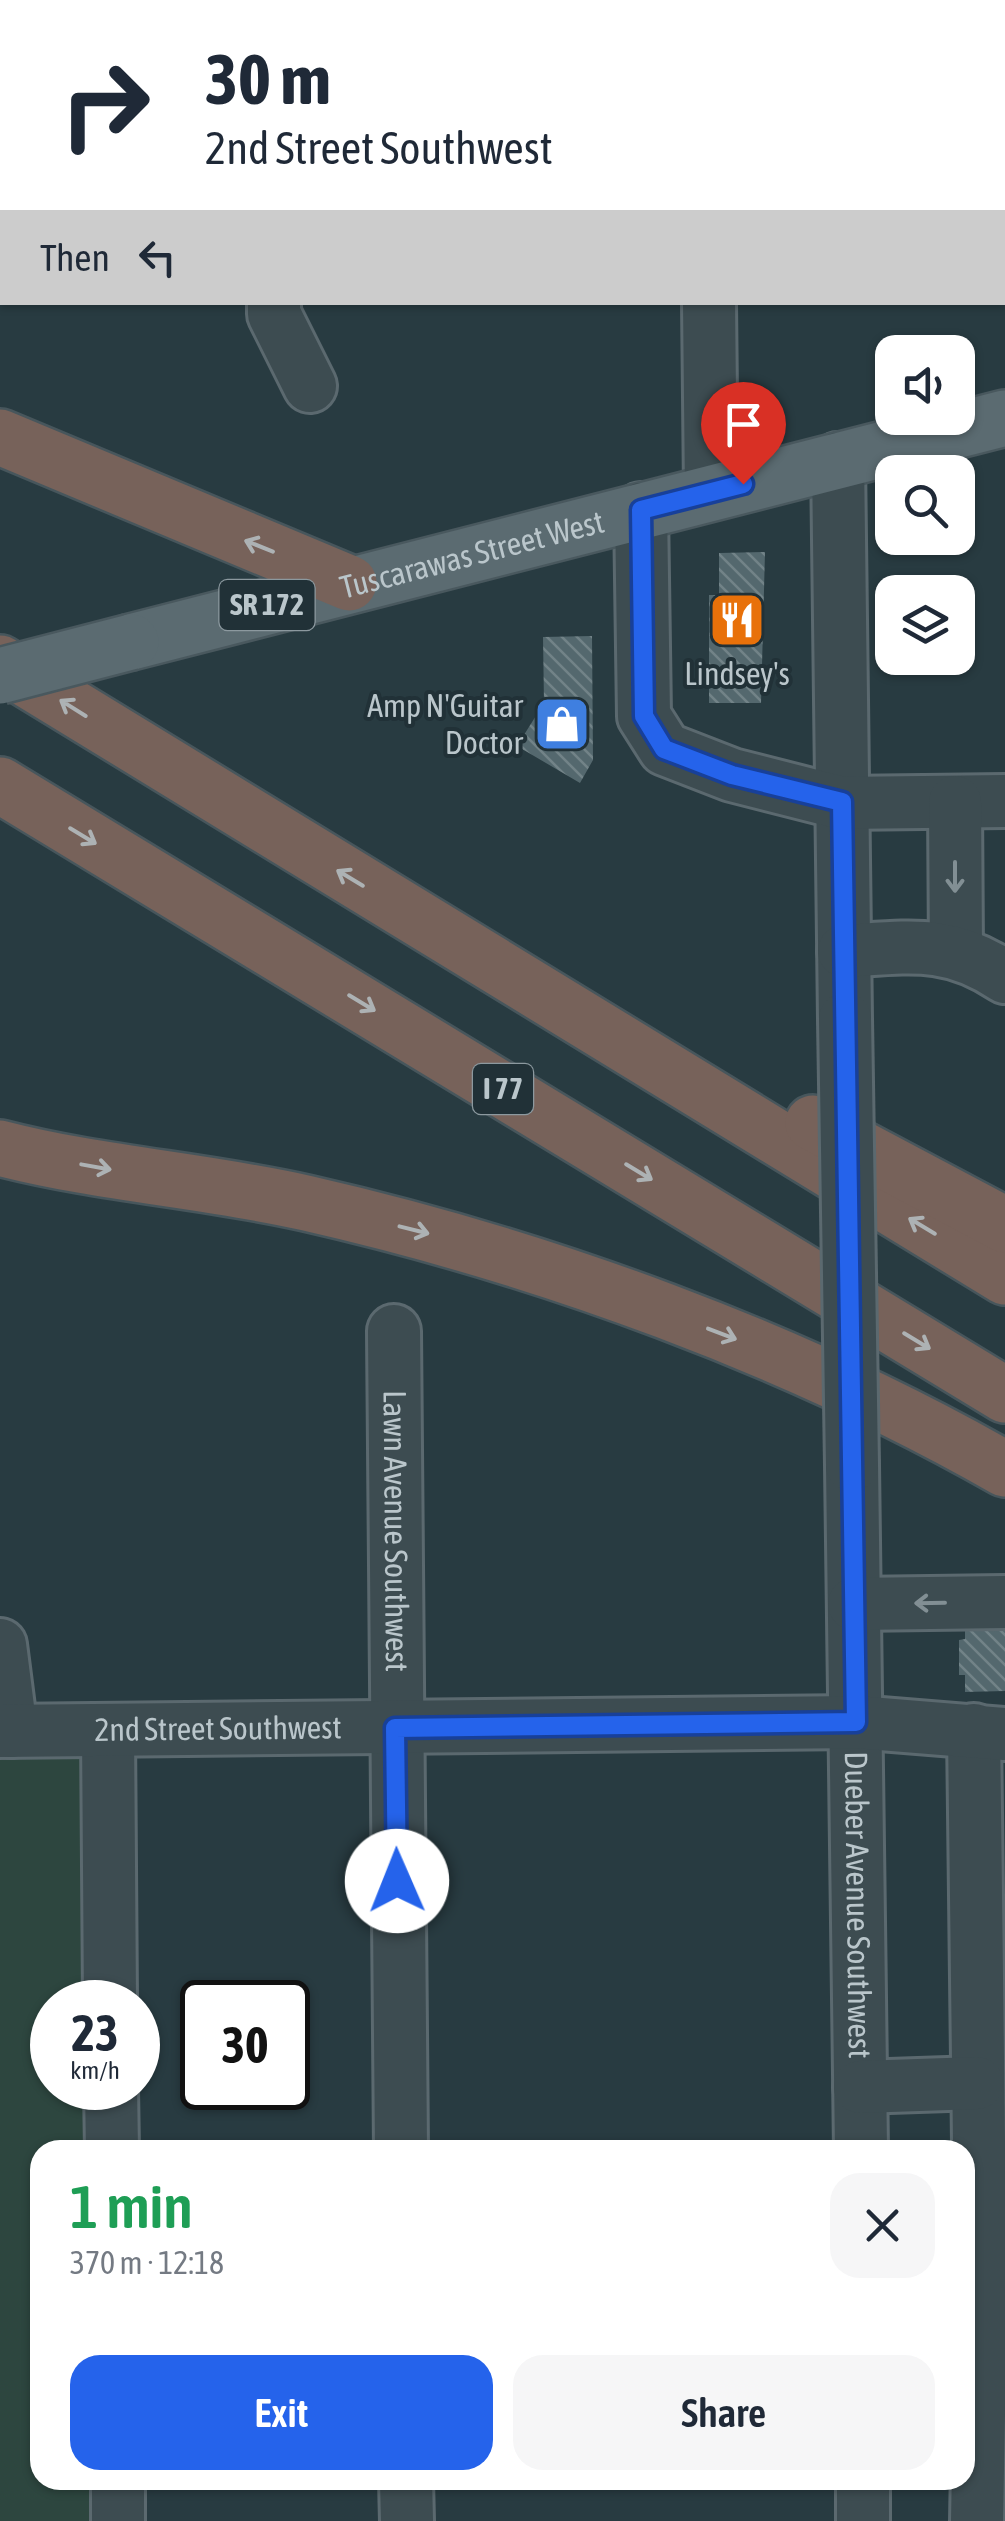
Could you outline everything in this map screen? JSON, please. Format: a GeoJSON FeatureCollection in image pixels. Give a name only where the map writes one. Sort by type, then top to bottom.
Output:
{"type":"FeatureCollection","features":[{"type":"Feature","properties":{"kind":"highway"},"geometry":{"type":"LineString","coordinates":[[0,437],[349,583]]}},
{"type":"Feature","properties":{"kind":"highway"},"geometry":{"type":"LineString","coordinates":[[0,663],[1005,1277]]}},
{"type":"Feature","properties":{"kind":"highway","name":"I 77"},"geometry":{"type":"LineString","coordinates":[[0,785],[1005,1395]]}},
{"type":"Feature","properties":{"kind":"highway"},"geometry":{"type":"LineString","coordinates":[[493,965],[912,1172],[1005,1225]]}},
{"type":"Feature","properties":{"kind":"highway"},"geometry":{"type":"LineString","coordinates":[[0,1148],[302,1202],[477,1245],[752,1346],[1005,1469]]}},
{"type":"Feature","properties":{"kind":"main road","name":"Tuscarawas Street West"},"geometry":{"type":"LineString","coordinates":[[0,676],[349,583],[1005,418]]}},
{"type":"Feature","properties":{"kind":"street"},"geometry":{"type":"LineString","coordinates":[[274,305],[274,314],[310,386]]}},
{"type":"Feature","properties":{"kind":"street"},"geometry":{"type":"LineString","coordinates":[[709,305],[711,492]]}},
{"type":"Feature","properties":{"kind":"street","name":"Dueber Avenue Southwest"},"geometry":{"type":"LineString","coordinates":[[838,460],[861,2140]]}},
{"type":"Feature","properties":{"kind":"street"},"geometry":{"type":"LineString","coordinates":[[641,510],[644,716],[664,749],[732,775],[842,802],[980,801],[986,964],[934,946],[844,952]]}},
{"type":"Feature","properties":{"kind":"street","name":"Lawn Avenue Southwest"},"geometry":{"type":"LineString","coordinates":[[394,1331],[400,2140]]}},
{"type":"Feature","properties":{"kind":"street"},"geometry":{"type":"LineString","coordinates":[[854,1604],[1005,1602]]}},
{"type":"Feature","properties":{"kind":"street"},"geometry":{"type":"LineString","coordinates":[[0,1645],[6,1731]]}},
{"type":"Feature","properties":{"kind":"street","name":"2nd Street Southwest"},"geometry":{"type":"LineString","coordinates":[[6,1731],[856,1722],[990,1732]]}},
{"type":"Feature","properties":{"kind":"street"},"geometry":{"type":"LineString","coordinates":[[108,1730],[110,1980]]}},
{"type":"Feature","properties":{"kind":"street"},"geometry":{"type":"LineString","coordinates":[[977,2521],[984,2312],[990,1732]]}},
{"type":"Feature","properties":{"kind":"street"},"geometry":{"type":"LineString","coordinates":[[860,2087],[987,2100]]}},
{"type":"Feature","properties":{"kind":"street"},"geometry":{"type":"LineString","coordinates":[[111,2110],[112,2140]]}},
{"type":"Feature","properties":{"kind":"street"},"geometry":{"type":"LineString","coordinates":[[118,2490],[118,2521]]}},
{"type":"Feature","properties":{"kind":"street"},"geometry":{"type":"LineString","coordinates":[[406,2490],[407,2521]]}},
{"type":"Feature","properties":{"kind":"street"},"geometry":{"type":"LineString","coordinates":[[863,2490],[863,2521]]}},
{"type":"Feature","properties":{"kind":"green space"},"geometry":{"type":"Polygon","coordinates":[[[80,1752],[84,1980],[30,1980],[30,2110],[86,2110],[87,2140],[30,2140],[30,2490],[92,2490],[92,2521],[0,2521],[0,1753],[80,1752]]]}},
{"type":"Feature","properties":{"kind":"building","name":"Lindsey's"},"geometry":{"type":"Polygon","coordinates":[[[765,552],[761,703],[709,703],[709,595],[719,595],[719,553],[765,552]]]}},
{"type":"Feature","properties":{"kind":"building","name":"Amp N'Guitar Doctor"},"geometry":{"type":"Polygon","coordinates":[[[592,636],[593,760],[580,783],[517,746],[544,703],[543,637],[592,636]]]}},
{"type":"Feature","properties":{"kind":"building"},"geometry":{"type":"Polygon","coordinates":[[[965,1622],[1005,1622],[1005,1691],[965,1692],[965,1675],[959,1675],[959,1640],[965,1639],[965,1622]]]}},
{"type":"Feature","properties":{"kind":"place","name":"Lindsey's"},"geometry":{"type":"Point","coordinates":[737,620]}},
{"type":"Feature","properties":{"kind":"place","name":"Amp N'Guitar Doctor"},"geometry":{"type":"Point","coordinates":[562,724]}},
{"type":"Feature","properties":{"kind":"route"},"geometry":{"type":"LineString","coordinates":[[397,1881],[395,1728],[856,1722],[842,802],[786,785],[732,775],[664,749],[644,716],[641,510],[743,484]]}}]}
